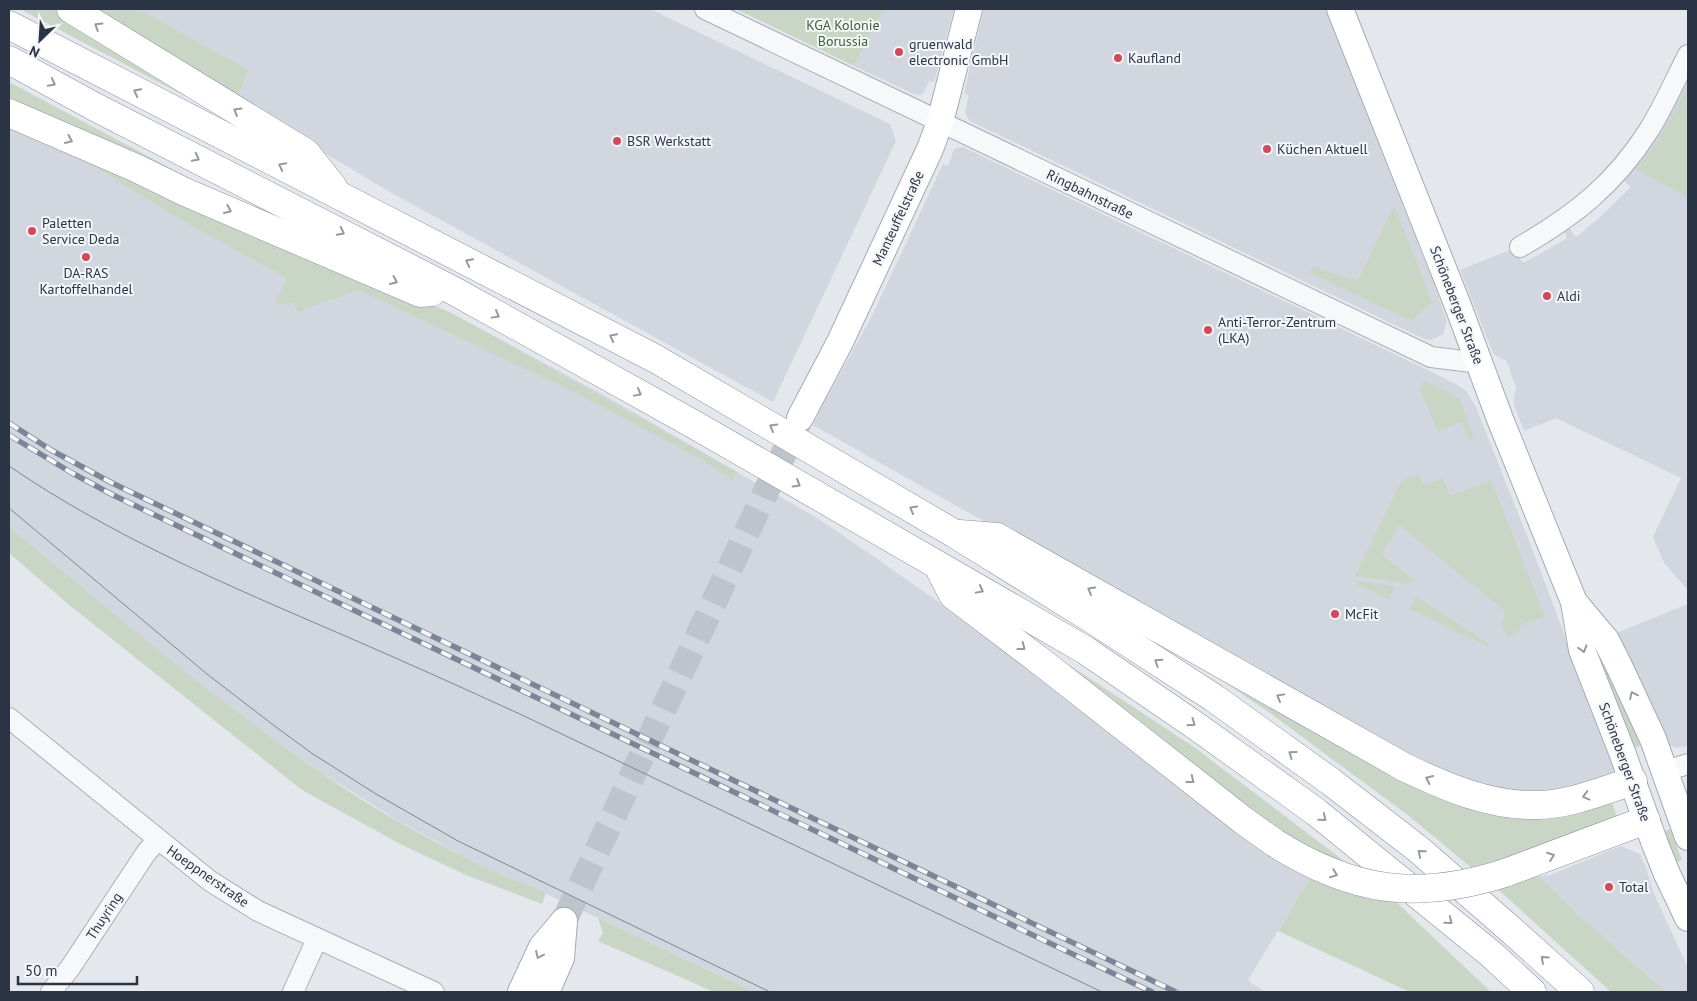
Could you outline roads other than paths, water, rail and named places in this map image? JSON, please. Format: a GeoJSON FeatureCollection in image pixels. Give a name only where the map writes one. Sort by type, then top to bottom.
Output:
{"type":"FeatureCollection","features":[{"type":"Feature","properties":{"kind":"highway"},"geometry":{"type":"LineString","coordinates":[[71,9],[306,153],[341,196]]}},
{"type":"Feature","properties":{"kind":"highway"},"geometry":{"type":"LineString","coordinates":[[9,25],[656,359],[955,534],[1214,698],[1330,781],[1418,849],[1580,992]]}},
{"type":"Feature","properties":{"kind":"highway"},"geometry":{"type":"LineString","coordinates":[[9,60],[95,107],[454,291],[695,425],[1085,650],[1316,812],[1491,954],[1532,992]]}},
{"type":"Feature","properties":{"kind":"highway"},"geometry":{"type":"LineString","coordinates":[[9,113],[136,168],[185,192],[420,293],[454,291]]}},
{"type":"Feature","properties":{"kind":"highway"},"geometry":{"type":"LineString","coordinates":[[955,534],[997,537],[1396,762],[1452,789],[1490,800],[1537,805],[1566,801],[1633,782]]}},
{"type":"Feature","properties":{"kind":"highway"},"geometry":{"type":"LineString","coordinates":[[937,566],[953,595],[1244,821],[1297,857],[1322,870],[1348,879],[1390,888],[1428,890],[1457,886],[1505,873],[1646,820]]}},
{"type":"Feature","properties":{"kind":"main road","name":"Manteuffelstraße"},"geometry":{"type":"LineString","coordinates":[[800,418],[840,342],[922,167],[940,122],[969,9]]}},
{"type":"Feature","properties":{"kind":"main road","name":"Schöneberger Straße"},"geometry":{"type":"LineString","coordinates":[[1340,9],[1526,486],[1574,602],[1582,650],[1667,874],[1688,918]]}},
{"type":"Feature","properties":{"kind":"main road","name":"Schöneberger Straße"},"geometry":{"type":"LineString","coordinates":[[1574,602],[1606,640],[1642,712],[1676,768],[1688,837]]}},
{"type":"Feature","properties":{"kind":"main road"},"geometry":{"type":"LineString","coordinates":[[1633,782],[1676,768]]}},
{"type":"Feature","properties":{"kind":"main road"},"geometry":{"type":"LineString","coordinates":[[1646,820],[1683,805]]}},
{"type":"Feature","properties":{"kind":"main road"},"geometry":{"type":"LineString","coordinates":[[521,992],[542,947],[564,921],[561,958],[546,992]]}},
{"type":"Feature","properties":{"kind":"street","name":"Ringbahnstraße"},"geometry":{"type":"LineString","coordinates":[[705,9],[1430,357],[1480,364]]}},
{"type":"Feature","properties":{"kind":"street"},"geometry":{"type":"LineString","coordinates":[[1520,247],[1562,222],[1583,206],[1628,160],[1650,129],[1688,56]]}},
{"type":"Feature","properties":{"kind":"street","name":"Hoeppnerstraße"},"geometry":{"type":"LineString","coordinates":[[10,722],[210,880],[250,906],[317,939],[434,992]]}},
{"type":"Feature","properties":{"kind":"street","name":"Thuyring"},"geometry":{"type":"LineString","coordinates":[[51,992],[70,968],[146,853],[158,839]]}},
{"type":"Feature","properties":{"kind":"street"},"geometry":{"type":"LineString","coordinates":[[293,992],[317,939]]}},
{"type":"Feature","properties":{"kind":"tunnel"},"geometry":{"type":"LineString","coordinates":[[564,921],[800,419]]}},
{"type":"Feature","properties":{"kind":"tram line"},"geometry":{"type":"LineString","coordinates":[[9,466],[48,492],[172,558],[522,715],[1102,992]]}},
{"type":"Feature","properties":{"kind":"tram line"},"geometry":{"type":"LineString","coordinates":[[9,508],[207,674],[313,754],[376,794],[458,841],[770,992]]}},
{"type":"Feature","properties":{"kind":"railway"},"geometry":{"type":"LineString","coordinates":[[9,423],[51,450],[112,483],[1176,992]]}},
{"type":"Feature","properties":{"kind":"railway"},"geometry":{"type":"LineString","coordinates":[[9,435],[113,495],[1152,992]]}},
{"type":"Feature","properties":{"kind":"place","name":"gruenwald electronic GmbH"},"geometry":{"type":"Point","coordinates":[899,52]}},
{"type":"Feature","properties":{"kind":"place","name":"Kaufland"},"geometry":{"type":"Point","coordinates":[1118,58]}},
{"type":"Feature","properties":{"kind":"place","name":"BSR Werkstatt"},"geometry":{"type":"Point","coordinates":[617,141]}},
{"type":"Feature","properties":{"kind":"place","name":"Küchen Aktuell"},"geometry":{"type":"Point","coordinates":[1267,149]}},
{"type":"Feature","properties":{"kind":"place","name":"Paletten Service Deda"},"geometry":{"type":"Point","coordinates":[32,231]}},
{"type":"Feature","properties":{"kind":"place","name":"DA-RAS Kartoffelhandel"},"geometry":{"type":"Point","coordinates":[86,257]}},
{"type":"Feature","properties":{"kind":"place","name":"Aldi"},"geometry":{"type":"Point","coordinates":[1547,296]}},
{"type":"Feature","properties":{"kind":"place","name":"Anti-Terror-Zentrum (LKA)"},"geometry":{"type":"Point","coordinates":[1208,330]}},
{"type":"Feature","properties":{"kind":"place","name":"McFit"},"geometry":{"type":"Point","coordinates":[1335,614]}},
{"type":"Feature","properties":{"kind":"place","name":"Total"},"geometry":{"type":"Point","coordinates":[1609,887]}},
{"type":"Feature","properties":{"kind":"park label","name":"KGA Kolonie Borussia"},"geometry":{"type":"Point","coordinates":[843,33]}}]}
